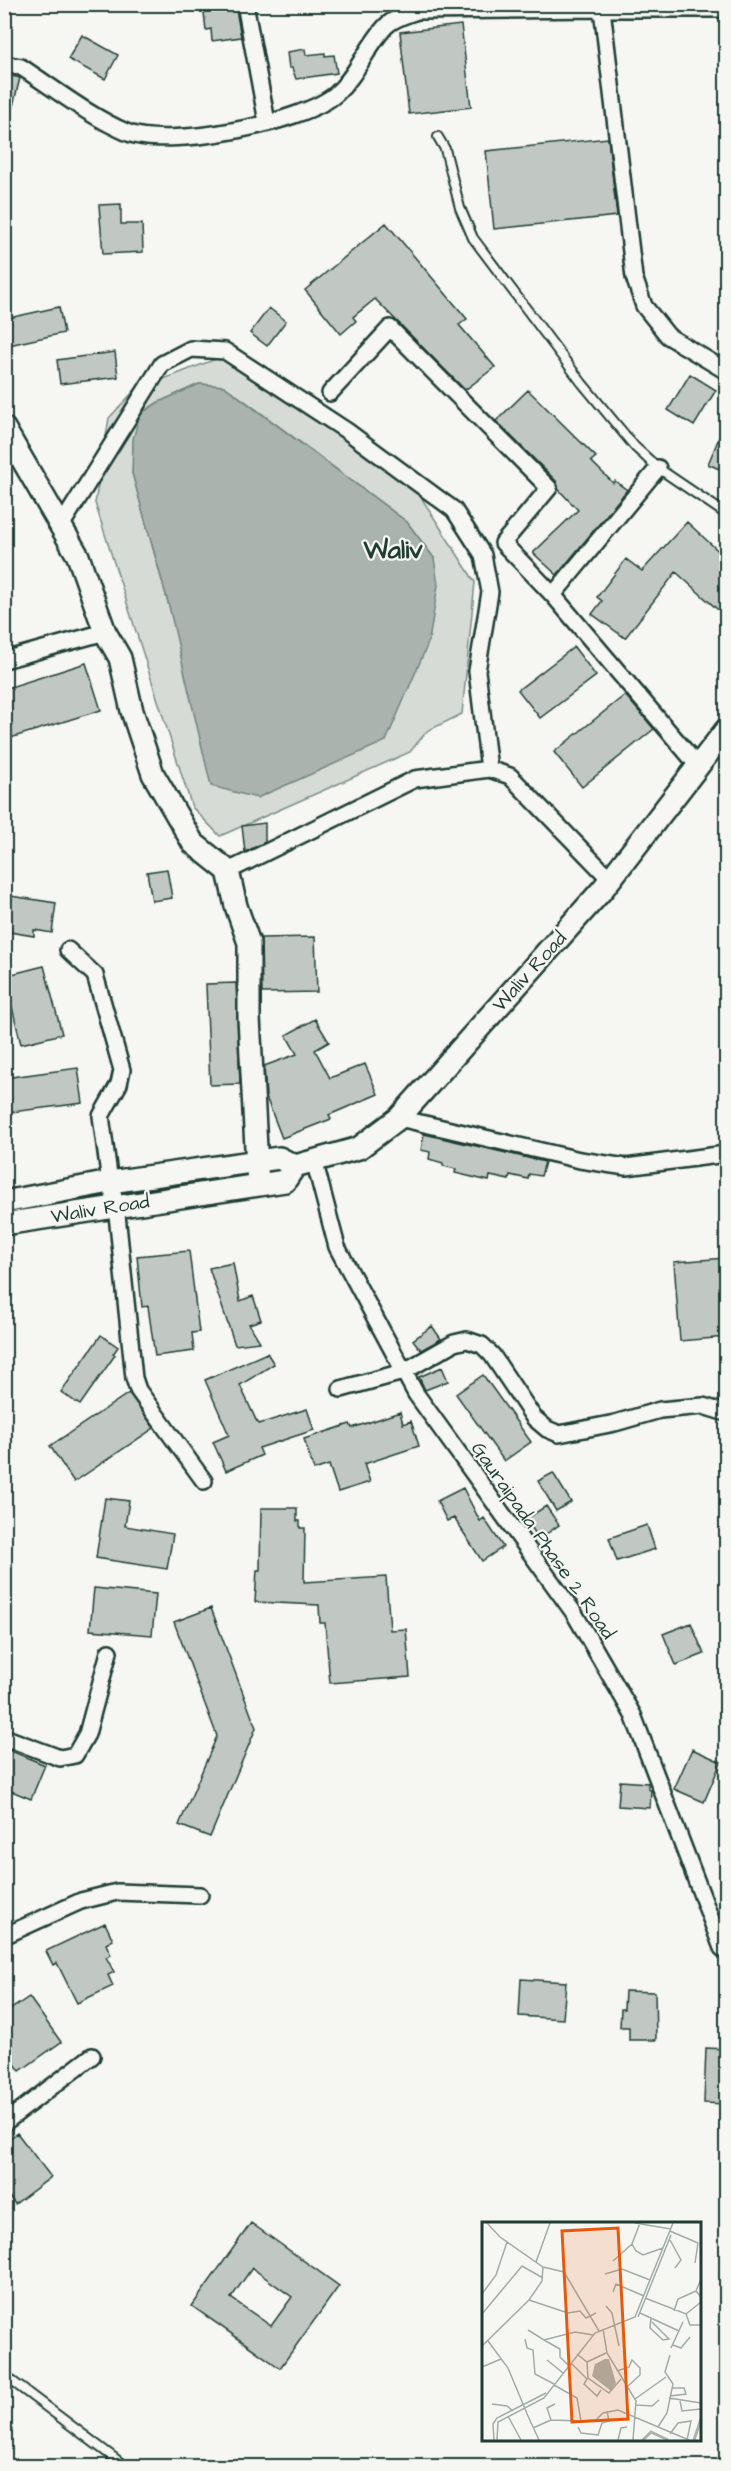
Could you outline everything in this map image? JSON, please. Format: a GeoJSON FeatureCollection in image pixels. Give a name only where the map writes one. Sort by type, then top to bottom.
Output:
{"type":"FeatureCollection","features":[{"type":"Feature","properties":{"kind":"main road"},"geometry":{"type":"LineString","coordinates":[[4,428],[78,556],[105,632],[120,658],[132,711],[153,774],[193,843],[228,871],[236,906],[249,943],[249,1018],[258,1185]]}},
{"type":"Feature","properties":{"kind":"main road","name":"Waliv Road"},"geometry":{"type":"LineString","coordinates":[[4,1224],[285,1180],[305,1163],[359,1148],[399,1118],[610,879],[726,729]]}},
{"type":"Feature","properties":{"kind":"main road","name":"Waliv Road"},"geometry":{"type":"LineString","coordinates":[[4,1202],[110,1182],[279,1158],[305,1163]]}},
{"type":"Feature","properties":{"kind":"street"},"geometry":{"type":"LineString","coordinates":[[245,4],[267,122]]}},
{"type":"Feature","properties":{"kind":"street"},"geometry":{"type":"LineString","coordinates":[[602,9],[634,277],[644,306],[668,336],[726,371]]}},
{"type":"Feature","properties":{"kind":"street"},"geometry":{"type":"LineString","coordinates":[[4,64],[21,67],[127,133],[148,137],[191,138],[267,122],[319,106],[337,93],[365,58],[386,26],[399,17],[417,10],[726,9]]}},
{"type":"Feature","properties":{"kind":"street"},"geometry":{"type":"LineString","coordinates":[[330,393],[390,328],[549,488],[503,543],[553,596],[698,766]]}},
{"type":"Feature","properties":{"kind":"street"},"geometry":{"type":"LineString","coordinates":[[61,526],[162,364],[191,349],[225,351],[347,431],[454,510],[483,555],[490,592],[477,671],[489,769]]}},
{"type":"Feature","properties":{"kind":"street"},"geometry":{"type":"LineString","coordinates":[[553,596],[658,468]]}},
{"type":"Feature","properties":{"kind":"street"},"geometry":{"type":"LineString","coordinates":[[4,660],[105,632]]}},
{"type":"Feature","properties":{"kind":"street"},"geometry":{"type":"LineString","coordinates":[[228,871],[414,779],[489,769],[510,776],[610,879]]}},
{"type":"Feature","properties":{"kind":"street"},"geometry":{"type":"LineString","coordinates":[[68,950],[95,975],[122,1070],[118,1084],[101,1116],[110,1182],[116,1205],[134,1378],[138,1390],[204,1482]]}},
{"type":"Feature","properties":{"kind":"street"},"geometry":{"type":"LineString","coordinates":[[399,1118],[580,1160],[626,1167],[726,1154]]}},
{"type":"Feature","properties":{"kind":"street","name":"Gauraipada Phase 2 Road"},"geometry":{"type":"LineString","coordinates":[[305,1163],[337,1246],[403,1372],[574,1613],[633,1715],[707,1912],[722,1948],[726,1950]]}},
{"type":"Feature","properties":{"kind":"street"},"geometry":{"type":"LineString","coordinates":[[341,1389],[403,1372],[454,1343],[467,1340],[482,1345],[492,1355],[534,1418],[547,1429],[559,1434],[615,1423],[660,1410],[703,1406],[726,1413]]}},
{"type":"Feature","properties":{"kind":"street"},"geometry":{"type":"LineString","coordinates":[[4,1737],[60,1758],[75,1755],[87,1734],[109,1652]]}},
{"type":"Feature","properties":{"kind":"street"},"geometry":{"type":"LineString","coordinates":[[4,1936],[81,1902],[117,1892],[200,1895]]}},
{"type":"Feature","properties":{"kind":"street"},"geometry":{"type":"LineString","coordinates":[[4,2123],[92,2056]]}},
{"type":"Feature","properties":{"kind":"lane"},"geometry":{"type":"LineString","coordinates":[[438,137],[446,149],[460,208],[473,238],[590,392],[635,447],[658,468],[726,514]]}},
{"type":"Feature","properties":{"kind":"lane"},"geometry":{"type":"LineString","coordinates":[[4,2375],[125,2466]]}},
{"type":"Feature","properties":{"kind":"shaded area"},"geometry":{"type":"Polygon","coordinates":[[[221,357],[304,406],[417,491],[475,582],[462,714],[427,731],[410,752],[220,836],[192,807],[95,503],[109,418],[135,390],[221,357]],[[199,384],[157,403],[140,414],[132,473],[169,606],[434,558],[407,522],[224,386],[199,384]]]}},
{"type":"Feature","properties":{"kind":"shaded area"},"geometry":{"type":"Polygon","coordinates":[[[199,384],[224,386],[407,522],[434,558],[438,585],[429,641],[386,741],[257,798],[211,786],[169,606],[132,473],[133,439],[140,414],[157,403],[199,384]]]}},
{"type":"Feature","properties":{"kind":"building"},"geometry":{"type":"Polygon","coordinates":[[[203,4],[235,4],[241,37],[212,41],[211,29],[206,30],[203,4]]]}},
{"type":"Feature","properties":{"kind":"building"},"geometry":{"type":"Polygon","coordinates":[[[461,25],[471,107],[409,114],[400,32],[461,25]]]}},
{"type":"Feature","properties":{"kind":"building"},"geometry":{"type":"Polygon","coordinates":[[[82,35],[118,55],[105,79],[68,59],[82,35]]]}},
{"type":"Feature","properties":{"kind":"building"},"geometry":{"type":"Polygon","coordinates":[[[305,49],[306,55],[325,53],[325,56],[334,55],[337,73],[296,79],[292,68],[289,68],[287,52],[305,49]]]}},
{"type":"Feature","properties":{"kind":"building"},"geometry":{"type":"Polygon","coordinates":[[[4,74],[20,78],[10,118],[4,117],[4,74]]]}},
{"type":"Feature","properties":{"kind":"building"},"geometry":{"type":"Polygon","coordinates":[[[608,138],[617,216],[494,229],[486,151],[608,138]]]}},
{"type":"Feature","properties":{"kind":"building"},"geometry":{"type":"Polygon","coordinates":[[[121,204],[121,224],[142,224],[143,252],[103,254],[99,205],[121,204]]]}},
{"type":"Feature","properties":{"kind":"building"},"geometry":{"type":"Polygon","coordinates":[[[386,223],[467,319],[459,325],[495,367],[465,390],[375,299],[353,317],[356,321],[341,334],[305,290],[386,223]]]}},
{"type":"Feature","properties":{"kind":"building"},"geometry":{"type":"Polygon","coordinates":[[[59,307],[64,333],[4,346],[4,319],[59,307]]]}},
{"type":"Feature","properties":{"kind":"building"},"geometry":{"type":"Polygon","coordinates":[[[269,308],[286,321],[267,346],[250,333],[269,308]]]}},
{"type":"Feature","properties":{"kind":"building"},"geometry":{"type":"Polygon","coordinates":[[[115,352],[118,377],[60,384],[57,360],[115,352]]]}},
{"type":"Feature","properties":{"kind":"building"},"geometry":{"type":"Polygon","coordinates":[[[690,374],[716,390],[694,426],[668,410],[690,374]]]}},
{"type":"Feature","properties":{"kind":"building"},"geometry":{"type":"Polygon","coordinates":[[[528,390],[596,457],[591,461],[613,483],[615,481],[627,490],[557,575],[533,553],[578,510],[559,490],[556,481],[496,421],[528,390]]]}},
{"type":"Feature","properties":{"kind":"building"},"geometry":{"type":"Polygon","coordinates":[[[726,421],[726,472],[708,464],[726,421]]]}},
{"type":"Feature","properties":{"kind":"building"},"geometry":{"type":"Polygon","coordinates":[[[687,522],[726,558],[726,617],[676,572],[625,638],[592,614],[602,601],[597,597],[626,559],[642,571],[687,522]]]}},
{"type":"Feature","properties":{"kind":"building"},"geometry":{"type":"Polygon","coordinates":[[[574,647],[596,676],[540,718],[518,690],[574,647]]]}},
{"type":"Feature","properties":{"kind":"building"},"geometry":{"type":"Polygon","coordinates":[[[86,663],[101,710],[4,740],[4,689],[86,663]]]}},
{"type":"Feature","properties":{"kind":"building"},"geometry":{"type":"Polygon","coordinates":[[[625,695],[654,729],[582,787],[554,752],[625,695]]]}},
{"type":"Feature","properties":{"kind":"building"},"geometry":{"type":"Polygon","coordinates":[[[265,823],[265,842],[245,852],[242,826],[265,823]]]}},
{"type":"Feature","properties":{"kind":"building"},"geometry":{"type":"Polygon","coordinates":[[[167,869],[172,898],[152,901],[147,872],[167,869]]]}},
{"type":"Feature","properties":{"kind":"building"},"geometry":{"type":"Polygon","coordinates":[[[4,895],[56,903],[52,933],[34,930],[34,936],[4,931],[4,895]]]}},
{"type":"Feature","properties":{"kind":"building"},"geometry":{"type":"Polygon","coordinates":[[[315,937],[317,992],[262,993],[261,938],[315,937]]]}},
{"type":"Feature","properties":{"kind":"building"},"geometry":{"type":"Polygon","coordinates":[[[44,966],[62,1034],[21,1044],[12,1007],[4,1007],[4,976],[44,966]]]}},
{"type":"Feature","properties":{"kind":"building"},"geometry":{"type":"Polygon","coordinates":[[[236,983],[240,1084],[210,1085],[206,984],[236,983]]]}},
{"type":"Feature","properties":{"kind":"building"},"geometry":{"type":"Polygon","coordinates":[[[315,1019],[329,1042],[315,1050],[330,1078],[365,1064],[378,1094],[329,1115],[331,1119],[282,1138],[266,1097],[264,1066],[297,1054],[286,1035],[315,1019]]]}},
{"type":"Feature","properties":{"kind":"building"},"geometry":{"type":"Polygon","coordinates":[[[78,1068],[83,1103],[4,1113],[4,1078],[78,1068]]]}},
{"type":"Feature","properties":{"kind":"building"},"geometry":{"type":"Polygon","coordinates":[[[424,1134],[545,1162],[541,1176],[529,1174],[528,1179],[510,1175],[509,1180],[490,1176],[489,1181],[455,1173],[456,1169],[429,1159],[430,1152],[421,1150],[424,1134]]]}},
{"type":"Feature","properties":{"kind":"building"},"geometry":{"type":"Polygon","coordinates":[[[189,1251],[199,1332],[192,1333],[194,1351],[155,1356],[148,1306],[142,1307],[137,1256],[189,1251]]]}},
{"type":"Feature","properties":{"kind":"building"},"geometry":{"type":"Polygon","coordinates":[[[726,1258],[726,1337],[680,1341],[674,1262],[726,1258]]]}},
{"type":"Feature","properties":{"kind":"building"},"geometry":{"type":"Polygon","coordinates":[[[233,1263],[240,1301],[253,1296],[261,1320],[249,1324],[260,1342],[235,1345],[209,1268],[233,1263]]]}},
{"type":"Feature","properties":{"kind":"building"},"geometry":{"type":"Polygon","coordinates":[[[432,1326],[441,1339],[421,1350],[413,1340],[432,1326]]]}},
{"type":"Feature","properties":{"kind":"building"},"geometry":{"type":"Polygon","coordinates":[[[101,1335],[118,1347],[113,1354],[115,1355],[80,1405],[61,1392],[101,1335]]]}},
{"type":"Feature","properties":{"kind":"building"},"geometry":{"type":"Polygon","coordinates":[[[267,1353],[274,1364],[240,1385],[256,1420],[259,1424],[307,1409],[314,1430],[259,1448],[262,1455],[226,1471],[213,1442],[229,1435],[205,1380],[267,1353]]]}},
{"type":"Feature","properties":{"kind":"building"},"geometry":{"type":"Polygon","coordinates":[[[442,1367],[448,1381],[425,1390],[419,1377],[442,1367]]]}},
{"type":"Feature","properties":{"kind":"building"},"geometry":{"type":"Polygon","coordinates":[[[483,1375],[531,1442],[504,1461],[456,1394],[483,1375]]]}},
{"type":"Feature","properties":{"kind":"building"},"geometry":{"type":"Polygon","coordinates":[[[129,1393],[154,1428],[74,1482],[50,1446],[129,1393]]]}},
{"type":"Feature","properties":{"kind":"building"},"geometry":{"type":"Polygon","coordinates":[[[400,1412],[403,1424],[411,1421],[419,1446],[364,1464],[370,1482],[338,1492],[329,1465],[314,1470],[304,1439],[350,1424],[352,1428],[400,1412]]]}},
{"type":"Feature","properties":{"kind":"building"},"geometry":{"type":"Polygon","coordinates":[[[553,1473],[571,1502],[556,1511],[538,1481],[553,1473]]]}},
{"type":"Feature","properties":{"kind":"building"},"geometry":{"type":"Polygon","coordinates":[[[463,1488],[480,1521],[484,1518],[503,1547],[482,1561],[454,1518],[447,1521],[437,1501],[463,1488]]]}},
{"type":"Feature","properties":{"kind":"building"},"geometry":{"type":"Polygon","coordinates":[[[105,1498],[129,1501],[125,1526],[173,1534],[167,1569],[96,1558],[105,1498]]]}},
{"type":"Feature","properties":{"kind":"building"},"geometry":{"type":"Polygon","coordinates":[[[546,1506],[559,1525],[539,1539],[526,1519],[546,1506]]]}},
{"type":"Feature","properties":{"kind":"building"},"geometry":{"type":"Polygon","coordinates":[[[261,1508],[297,1508],[297,1521],[300,1521],[300,1528],[305,1528],[304,1582],[386,1577],[390,1630],[406,1629],[410,1677],[330,1683],[325,1623],[320,1623],[319,1605],[255,1602],[257,1570],[260,1570],[261,1508]]]}},
{"type":"Feature","properties":{"kind":"building"},"geometry":{"type":"Polygon","coordinates":[[[647,1525],[655,1549],[617,1561],[609,1538],[647,1525]]]}},
{"type":"Feature","properties":{"kind":"building"},"geometry":{"type":"Polygon","coordinates":[[[94,1588],[156,1594],[152,1635],[90,1630],[94,1588]]]}},
{"type":"Feature","properties":{"kind":"building"},"geometry":{"type":"Polygon","coordinates":[[[211,1608],[256,1728],[210,1837],[179,1825],[217,1736],[174,1622],[211,1608]]]}},
{"type":"Feature","properties":{"kind":"building"},"geometry":{"type":"Polygon","coordinates":[[[691,1623],[704,1654],[676,1665],[663,1634],[691,1623]]]}},
{"type":"Feature","properties":{"kind":"building"},"geometry":{"type":"Polygon","coordinates":[[[4,1748],[45,1765],[31,1799],[4,1788],[4,1748]]]}},
{"type":"Feature","properties":{"kind":"building"},"geometry":{"type":"Polygon","coordinates":[[[692,1749],[721,1762],[704,1802],[674,1789],[692,1749]]]}},
{"type":"Feature","properties":{"kind":"building"},"geometry":{"type":"Polygon","coordinates":[[[620,1781],[648,1783],[648,1789],[651,1790],[650,1808],[618,1806],[620,1781]]]}},
{"type":"Feature","properties":{"kind":"building"},"geometry":{"type":"Polygon","coordinates":[[[105,1923],[113,1940],[106,1944],[111,1955],[106,1957],[114,1972],[108,1975],[113,1986],[77,2003],[57,1963],[53,1965],[46,1951],[105,1923]]]}},
{"type":"Feature","properties":{"kind":"building"},"geometry":{"type":"Polygon","coordinates":[[[521,1979],[566,1982],[563,2019],[519,2016],[521,1979]]]}},
{"type":"Feature","properties":{"kind":"building"},"geometry":{"type":"Polygon","coordinates":[[[625,1991],[655,1992],[656,2040],[629,2040],[629,2027],[620,2027],[625,1991]]]}},
{"type":"Feature","properties":{"kind":"building"},"geometry":{"type":"Polygon","coordinates":[[[29,1997],[61,2042],[20,2071],[4,2049],[4,2014],[29,1997]]]}},
{"type":"Feature","properties":{"kind":"building"},"geometry":{"type":"Polygon","coordinates":[[[706,2048],[726,2049],[726,2104],[704,2103],[706,2048]]]}},
{"type":"Feature","properties":{"kind":"building"},"geometry":{"type":"Polygon","coordinates":[[[17,2133],[51,2177],[15,2204],[4,2190],[4,2143],[17,2133]]]}},
{"type":"Feature","properties":{"kind":"building"},"geometry":{"type":"Polygon","coordinates":[[[251,2223],[339,2286],[280,2368],[192,2306],[251,2223]],[[252,2268],[231,2298],[271,2326],[292,2297],[252,2268]]]}},
{"type":"Feature","properties":{"kind":"district","name":"Waliv"},"geometry":{"type":"Point","coordinates":[393,549]}}]}
